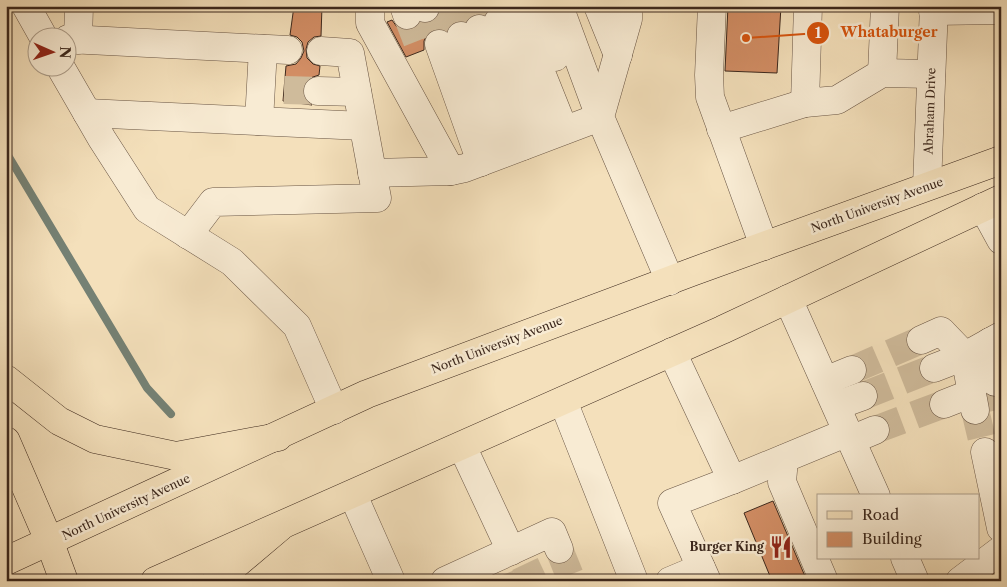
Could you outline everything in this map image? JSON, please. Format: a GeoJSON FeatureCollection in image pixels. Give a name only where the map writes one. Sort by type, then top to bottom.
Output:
{"type":"FeatureCollection","features":[{"type":"Feature","properties":{"kind":"main road","name":"North University Avenue"},"geometry":{"type":"LineString","coordinates":[[6,561],[50,543],[367,394],[1001,160]]}},
{"type":"Feature","properties":{"kind":"main road"},"geometry":{"type":"LineString","coordinates":[[155,581],[672,352],[992,203]]}},
{"type":"Feature","properties":{"kind":"main road"},"geometry":{"type":"LineString","coordinates":[[6,379],[59,421],[95,439],[176,456],[278,436]]}},
{"type":"Feature","properties":{"kind":"main road"},"geometry":{"type":"LineString","coordinates":[[6,441],[50,543],[64,581]]}},
{"type":"Feature","properties":{"kind":"main road"},"geometry":{"type":"LineString","coordinates":[[216,581],[280,527]]}},
{"type":"Feature","properties":{"kind":"street"},"geometry":{"type":"LineString","coordinates":[[26,6],[38,28]]}},
{"type":"Feature","properties":{"kind":"street"},"geometry":{"type":"LineString","coordinates":[[75,28],[79,6]]}},
{"type":"Feature","properties":{"kind":"street"},"geometry":{"type":"LineString","coordinates":[[370,6],[370,23],[523,146],[670,281]]}},
{"type":"Feature","properties":{"kind":"street"},"geometry":{"type":"LineString","coordinates":[[598,6],[618,55]]}},
{"type":"Feature","properties":{"kind":"street"},"geometry":{"type":"LineString","coordinates":[[372,173],[523,146],[618,55],[628,19],[628,6]]}},
{"type":"Feature","properties":{"kind":"street"},"geometry":{"type":"LineString","coordinates":[[703,6],[700,98],[707,112],[721,129]]}},
{"type":"Feature","properties":{"kind":"street"},"geometry":{"type":"LineString","coordinates":[[712,6],[710,97],[764,246]]}},
{"type":"Feature","properties":{"kind":"street"},"geometry":{"type":"LineString","coordinates":[[805,103],[808,6]]}},
{"type":"Feature","properties":{"kind":"street"},"geometry":{"type":"LineString","coordinates":[[882,73],[885,6]]}},
{"type":"Feature","properties":{"kind":"street"},"geometry":{"type":"LineString","coordinates":[[934,9],[1001,10]]}},
{"type":"Feature","properties":{"kind":"street","name":"Abraham Drive"},"geometry":{"type":"LineString","coordinates":[[927,186],[934,9]]}},
{"type":"Feature","properties":{"kind":"street"},"geometry":{"type":"LineString","coordinates":[[489,26],[523,146]]}},
{"type":"Feature","properties":{"kind":"street"},"geometry":{"type":"LineString","coordinates":[[489,26],[523,146]]}},
{"type":"Feature","properties":{"kind":"street"},"geometry":{"type":"LineString","coordinates":[[489,26],[523,146]]}},
{"type":"Feature","properties":{"kind":"street"},"geometry":{"type":"LineString","coordinates":[[489,26],[523,146]]}},
{"type":"Feature","properties":{"kind":"street"},"geometry":{"type":"LineString","coordinates":[[78,40],[275,50],[272,90],[259,121]]}},
{"type":"Feature","properties":{"kind":"street"},"geometry":{"type":"LineString","coordinates":[[188,235],[213,202],[376,198],[350,53],[320,51]]}},
{"type":"Feature","properties":{"kind":"street"},"geometry":{"type":"LineString","coordinates":[[721,129],[805,103],[838,100],[882,73],[931,74]]}},
{"type":"Feature","properties":{"kind":"street"},"geometry":{"type":"LineString","coordinates":[[67,78],[147,209],[232,262],[297,326],[334,410]]}},
{"type":"Feature","properties":{"kind":"street"},"geometry":{"type":"LineString","coordinates":[[318,91],[357,92]]}},
{"type":"Feature","properties":{"kind":"street"},"geometry":{"type":"LineString","coordinates":[[87,113],[363,126]]}},
{"type":"Feature","properties":{"kind":"street"},"geometry":{"type":"LineString","coordinates":[[992,203],[1001,240]]}},
{"type":"Feature","properties":{"kind":"street"},"geometry":{"type":"LineString","coordinates":[[788,299],[838,405],[858,434],[875,494]]}},
{"type":"Feature","properties":{"kind":"street"},"geometry":{"type":"LineString","coordinates":[[921,340],[941,331],[965,356],[980,395]]}},
{"type":"Feature","properties":{"kind":"street"},"geometry":{"type":"LineString","coordinates":[[934,368],[965,356],[995,339]]}},
{"type":"Feature","properties":{"kind":"street"},"geometry":{"type":"LineString","coordinates":[[980,395],[995,339]]}},
{"type":"Feature","properties":{"kind":"street"},"geometry":{"type":"LineString","coordinates":[[672,352],[732,480]]}},
{"type":"Feature","properties":{"kind":"street"},"geometry":{"type":"LineString","coordinates":[[826,381],[852,370]]}},
{"type":"Feature","properties":{"kind":"street"},"geometry":{"type":"LineString","coordinates":[[944,404],[980,395]]}},
{"type":"Feature","properties":{"kind":"street"},"geometry":{"type":"LineString","coordinates":[[838,405],[863,396]]}},
{"type":"Feature","properties":{"kind":"street"},"geometry":{"type":"LineString","coordinates":[[563,401],[631,580]]}},
{"type":"Feature","properties":{"kind":"street"},"geometry":{"type":"LineString","coordinates":[[670,581],[704,574],[672,503],[784,459],[858,434]]}},
{"type":"Feature","properties":{"kind":"street"},"geometry":{"type":"LineString","coordinates":[[462,446],[509,560]]}},
{"type":"Feature","properties":{"kind":"street"},"geometry":{"type":"LineString","coordinates":[[985,452],[1001,528]]}},
{"type":"Feature","properties":{"kind":"street"},"geometry":{"type":"LineString","coordinates":[[784,459],[817,535]]}},
{"type":"Feature","properties":{"kind":"street"},"geometry":{"type":"LineString","coordinates":[[784,459],[782,482],[824,581]]}},
{"type":"Feature","properties":{"kind":"street"},"geometry":{"type":"LineString","coordinates":[[352,495],[391,581]]}},
{"type":"Feature","properties":{"kind":"street"},"geometry":{"type":"LineString","coordinates":[[459,578],[509,560],[552,532],[559,549]]}},
{"type":"Feature","properties":{"kind":"street"},"geometry":{"type":"LineString","coordinates":[[960,581],[1001,550]]}},
{"type":"Feature","properties":{"kind":"street"},"geometry":{"type":"LineString","coordinates":[[829,560],[837,581]]}},
{"type":"Feature","properties":{"kind":"street"},"geometry":{"type":"LineString","coordinates":[[906,560],[915,581]]}},
{"type":"Feature","properties":{"kind":"building"},"geometry":{"type":"Polygon","coordinates":[[[294,6],[322,6],[321,36],[314,37],[308,42],[306,49],[307,58],[313,64],[320,66],[319,75],[305,82],[302,90],[305,99],[312,105],[283,101],[286,66],[296,64],[304,51],[302,42],[297,37],[290,35],[294,6]]]}},
{"type":"Feature","properties":{"kind":"building"},"geometry":{"type":"Polygon","coordinates":[[[441,6],[505,6],[504,8],[492,8],[485,15],[473,15],[466,21],[455,22],[447,31],[433,30],[427,34],[424,41],[424,50],[406,57],[387,22],[392,20],[397,27],[403,30],[411,30],[420,22],[433,21],[439,15],[441,6]]]}},
{"type":"Feature","properties":{"kind":"building"},"geometry":{"type":"Polygon","coordinates":[[[728,6],[781,6],[777,73],[725,71],[728,6]]]}},
{"type":"Feature","properties":{"kind":"building","name":"Burger King"},"geometry":{"type":"Polygon","coordinates":[[[773,501],[807,581],[772,581],[744,513],[773,501]]]}},
{"type":"Feature","properties":{"kind":"waterway"},"geometry":{"type":"LineString","coordinates":[[6,152],[147,388],[171,414]]}},
{"type":"Feature","properties":{"kind":"tunnel"},"geometry":{"type":"LineString","coordinates":[[450,6],[461,36]]}},
{"type":"Feature","properties":{"kind":"tunnel"},"geometry":{"type":"LineString","coordinates":[[471,6],[479,29]]}},
{"type":"Feature","properties":{"kind":"tunnel"},"geometry":{"type":"LineString","coordinates":[[425,8],[439,44]]}},
{"type":"Feature","properties":{"kind":"tunnel"},"geometry":{"type":"LineString","coordinates":[[407,15],[421,51]]}},
{"type":"Feature","properties":{"kind":"tunnel"},"geometry":{"type":"LineString","coordinates":[[284,90],[318,91]]}},
{"type":"Feature","properties":{"kind":"tunnel"},"geometry":{"type":"LineString","coordinates":[[852,370],[921,340]]}},
{"type":"Feature","properties":{"kind":"tunnel"},"geometry":{"type":"LineString","coordinates":[[863,396],[934,368]]}},
{"type":"Feature","properties":{"kind":"tunnel"},"geometry":{"type":"LineString","coordinates":[[995,382],[1001,410]]}},
{"type":"Feature","properties":{"kind":"tunnel"},"geometry":{"type":"LineString","coordinates":[[875,430],[944,404]]}},
{"type":"Feature","properties":{"kind":"tunnel"},"geometry":{"type":"LineString","coordinates":[[975,410],[985,452]]}},
{"type":"Feature","properties":{"kind":"tunnel"},"geometry":{"type":"LineString","coordinates":[[559,549],[572,581]]}},
{"type":"Feature","properties":{"kind":"tunnel"},"geometry":{"type":"LineString","coordinates":[[525,564],[533,581]]}},
{"type":"Feature","properties":{"kind":"tunnel"},"geometry":{"type":"LineString","coordinates":[[500,576],[502,581]]}},
{"type":"Feature","properties":{"kind":"place","name":"Whataburger"},"geometry":{"type":"Point","coordinates":[746,38]}},
{"type":"Feature","properties":{"kind":"place","name":"Burger King"},"geometry":{"type":"Point","coordinates":[781,547]}}]}
